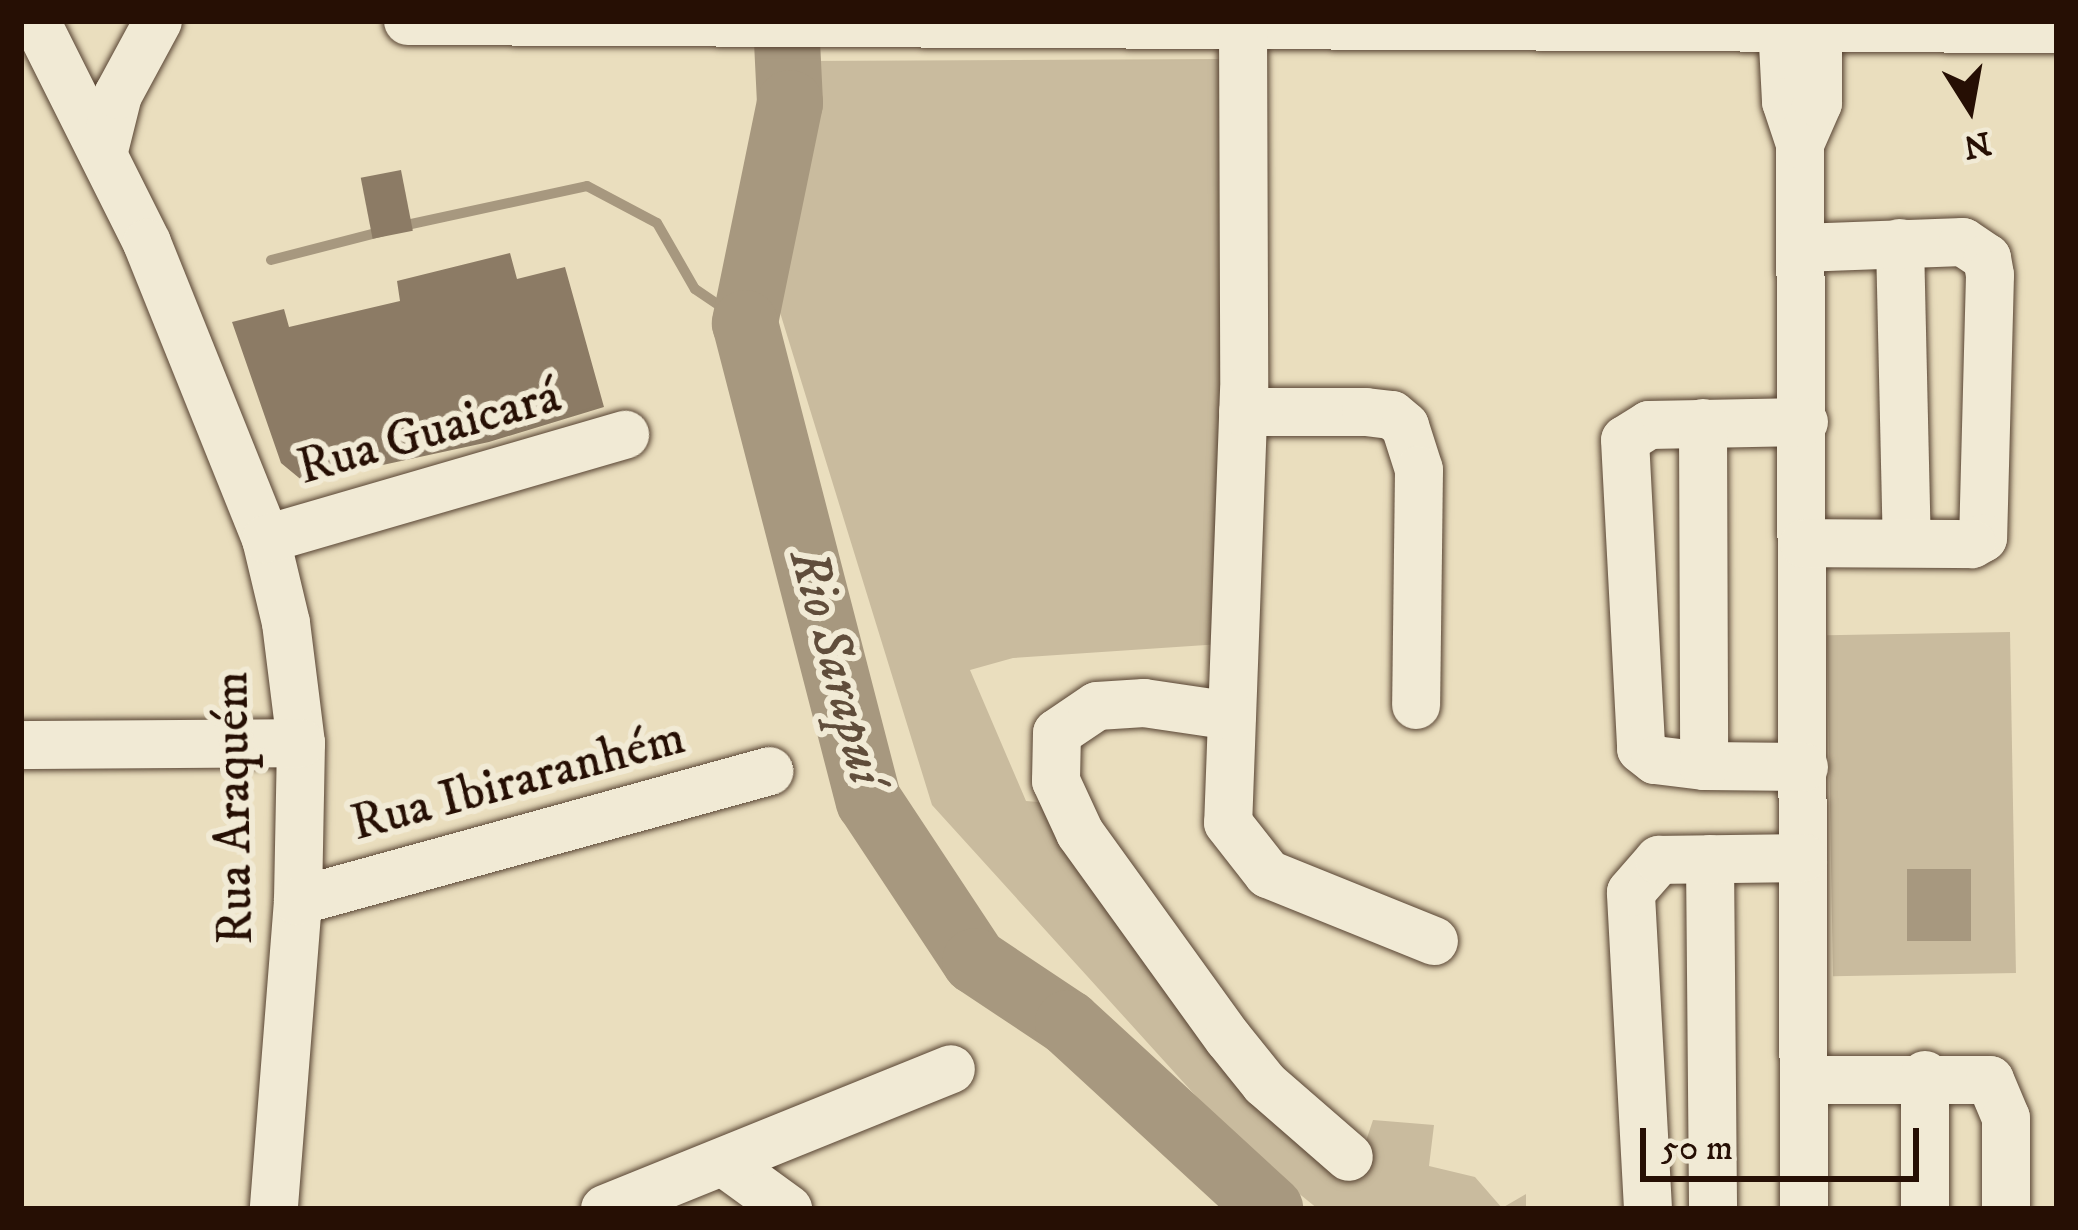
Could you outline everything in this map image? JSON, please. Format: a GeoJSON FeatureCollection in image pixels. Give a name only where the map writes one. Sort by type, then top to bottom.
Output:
{"type":"FeatureCollection","features":[{"type":"Feature","properties":{"kind":"street","name":"Rua Araquém"},"geometry":{"type":"LineString","coordinates":[[37,21],[104,151],[266,539],[301,743],[298,901],[274,1209]]}},
{"type":"Feature","properties":{"kind":"street"},"geometry":{"type":"LineString","coordinates":[[104,151],[118,95],[158,21]]}},
{"type":"Feature","properties":{"kind":"street"},"geometry":{"type":"LineString","coordinates":[[408,21],[2057,29]]}},
{"type":"Feature","properties":{"kind":"street"},"geometry":{"type":"LineString","coordinates":[[1243,23],[1244,412],[1228,823],[1243,849],[1306,895],[1434,941]]}},
{"type":"Feature","properties":{"kind":"street"},"geometry":{"type":"LineString","coordinates":[[1800,25],[1786,102],[1800,144],[1804,1209]]}},
{"type":"Feature","properties":{"kind":"street"},"geometry":{"type":"LineString","coordinates":[[1799,248],[1964,242],[1988,258],[1990,274],[1988,527],[1972,544],[1804,543]]}},
{"type":"Feature","properties":{"kind":"street"},"geometry":{"type":"LineString","coordinates":[[1900,243],[1907,543]]}},
{"type":"Feature","properties":{"kind":"street"},"geometry":{"type":"LineString","coordinates":[[1244,412],[1366,412],[1392,415],[1406,426],[1419,470],[1416,705]]}},
{"type":"Feature","properties":{"kind":"street"},"geometry":{"type":"LineString","coordinates":[[1804,422],[1649,425],[1625,440],[1634,737],[1655,760],[1704,766],[1804,766]]}},
{"type":"Feature","properties":{"kind":"street"},"geometry":{"type":"LineString","coordinates":[[1702,423],[1704,766]]}},
{"type":"Feature","properties":{"kind":"street","name":"Rua Guaicará"},"geometry":{"type":"LineString","coordinates":[[266,539],[625,435]]}},
{"type":"Feature","properties":{"kind":"street"},"geometry":{"type":"LineString","coordinates":[[1232,716],[1144,704],[1097,706],[1057,734],[1056,781],[1080,833],[1228,1038],[1265,1084],[1348,1157]]}},
{"type":"Feature","properties":{"kind":"street"},"geometry":{"type":"LineString","coordinates":[[21,746],[301,743]]}},
{"type":"Feature","properties":{"kind":"street","name":"Rua Ibiraranhém"},"geometry":{"type":"LineString","coordinates":[[298,901],[769,771]]}},
{"type":"Feature","properties":{"kind":"street"},"geometry":{"type":"LineString","coordinates":[[1648,1209],[1631,892],[1659,860],[1804,858]]}},
{"type":"Feature","properties":{"kind":"street"},"geometry":{"type":"LineString","coordinates":[[1710,859],[1713,1209]]}},
{"type":"Feature","properties":{"kind":"street"},"geometry":{"type":"LineString","coordinates":[[605,1209],[726,1164],[951,1069]]}},
{"type":"Feature","properties":{"kind":"street"},"geometry":{"type":"LineString","coordinates":[[1804,1080],[1973,1074],[2001,1094],[2006,1209]]}},
{"type":"Feature","properties":{"kind":"street"},"geometry":{"type":"LineString","coordinates":[[1924,1209],[1925,1076]]}},
{"type":"Feature","properties":{"kind":"street"},"geometry":{"type":"LineString","coordinates":[[726,1164],[788,1209]]}},
{"type":"Feature","properties":{"kind":"shaded area"},"geometry":{"type":"Polygon","coordinates":[[[1219,59],[1221,644],[1013,658],[970,670],[1026,801],[1050,803],[1355,1174],[1373,1120],[1434,1125],[1429,1166],[1475,1177],[1502,1208],[1526,1194],[1526,1209],[1318,1209],[1243,1148],[932,805],[770,280],[806,100],[802,61],[1219,59]]]}},
{"type":"Feature","properties":{"kind":"shaded area"},"geometry":{"type":"Polygon","coordinates":[[[2010,632],[2016,973],[1833,976],[1827,635],[2010,632]]]}},
{"type":"Feature","properties":{"kind":"shaded area"},"geometry":{"type":"Polygon","coordinates":[[[1907,869],[1971,869],[1971,941],[1907,941],[1907,869]]]}},
{"type":"Feature","properties":{"kind":"building"},"geometry":{"type":"Polygon","coordinates":[[[401,170],[413,231],[373,239],[361,178],[401,170]]]}},
{"type":"Feature","properties":{"kind":"building"},"geometry":{"type":"Polygon","coordinates":[[[510,253],[517,279],[565,267],[604,407],[489,442],[304,482],[281,463],[232,322],[284,309],[289,327],[400,301],[397,281],[510,253]]]}},
{"type":"Feature","properties":{"kind":"waterway","name":"Rio Sarapuí"},"geometry":{"type":"LineString","coordinates":[[786,21],[790,103],[745,323],[869,801],[975,961],[1068,1023],[1270,1209]]}},
{"type":"Feature","properties":{"kind":"waterway","name":"Rio Sarapuí"},"geometry":{"type":"LineString","coordinates":[[402,226],[587,186],[657,223],[695,289],[745,323]]}},
{"type":"Feature","properties":{"kind":"waterway","name":"Rio Sarapuí"},"geometry":{"type":"LineString","coordinates":[[271,260],[384,231]]}}]}
